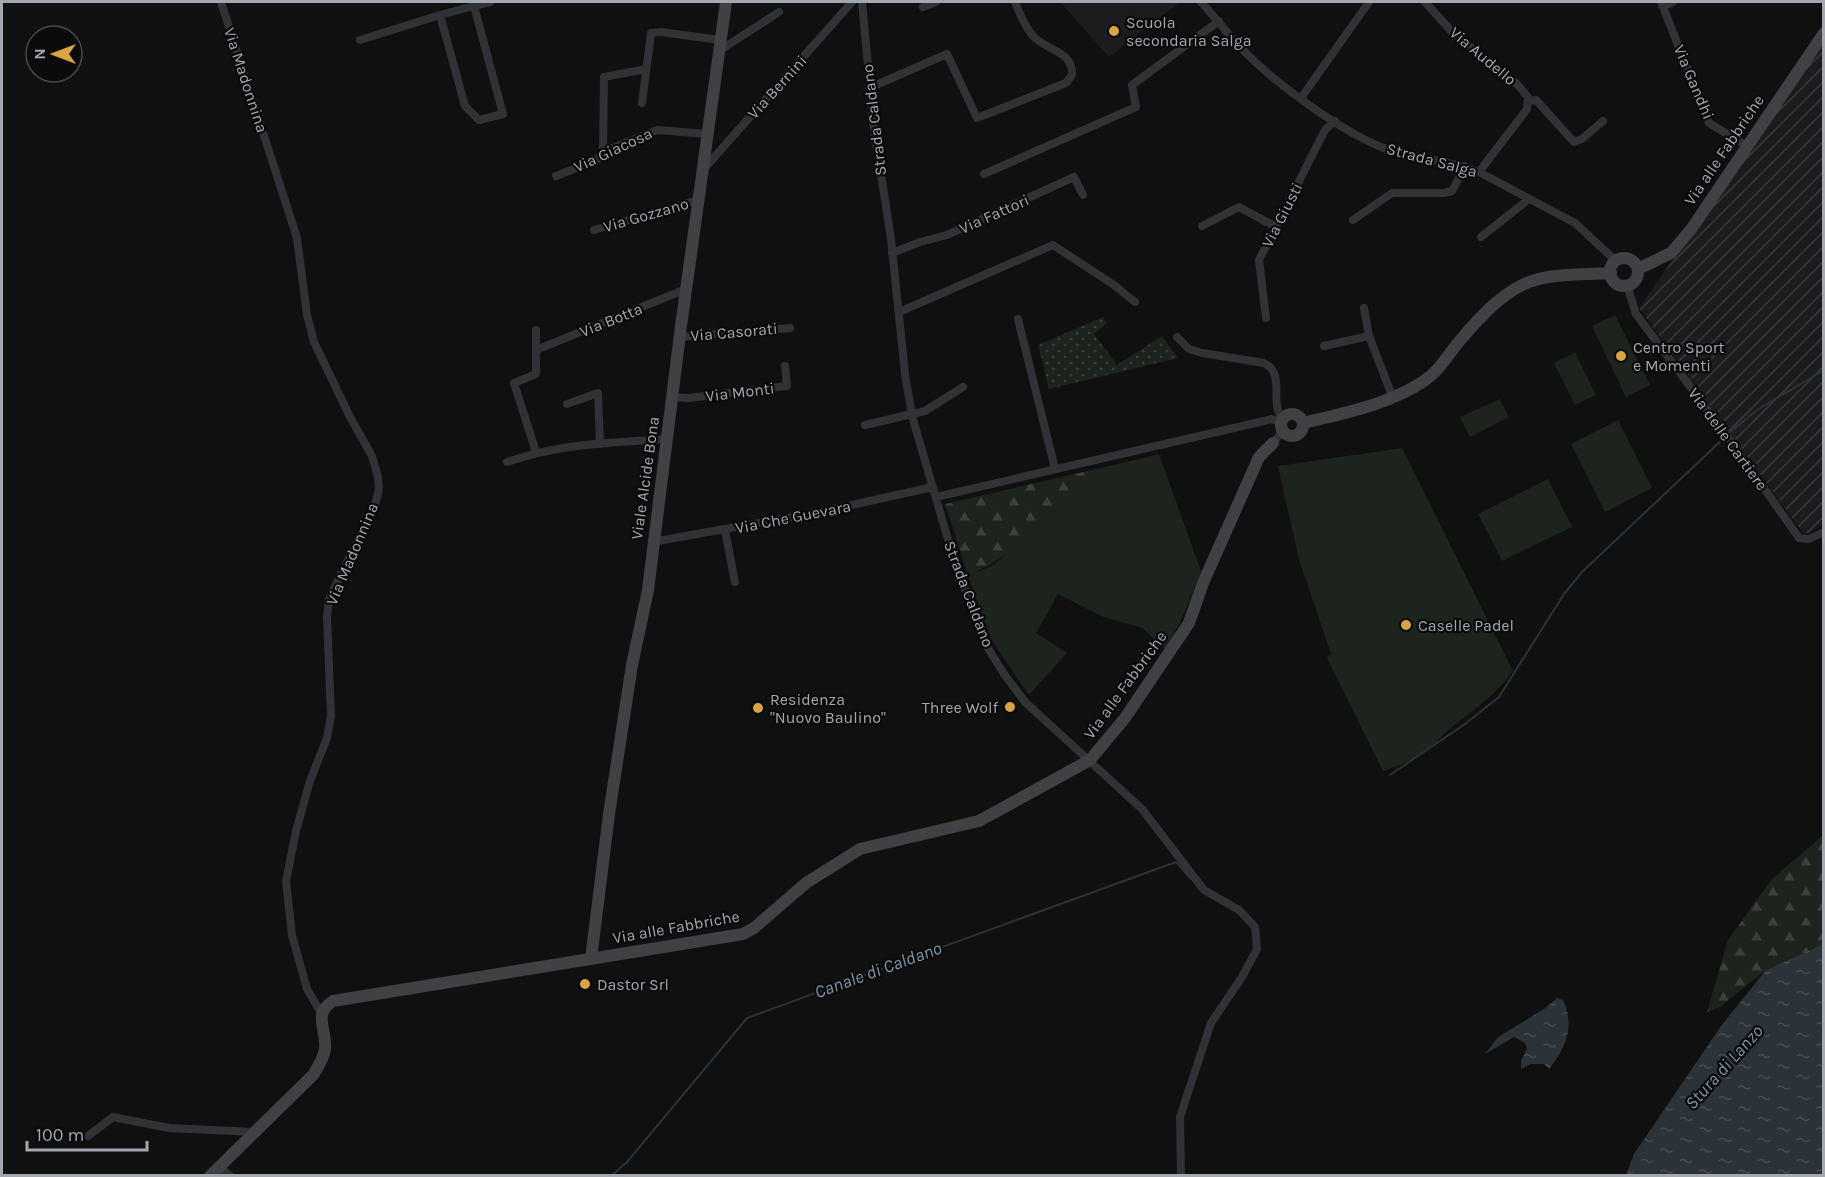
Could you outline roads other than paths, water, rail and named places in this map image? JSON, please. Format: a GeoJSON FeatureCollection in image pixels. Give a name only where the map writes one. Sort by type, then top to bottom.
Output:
{"type":"FeatureCollection","features":[{"type":"Feature","properties":{"kind":"street","name":"Via Madonnina"},"geometry":{"type":"LineString","coordinates":[[221,2],[297,238],[314,342],[350,417],[372,456],[378,477],[379,490],[375,505],[329,599],[327,616],[331,716],[327,738],[310,781],[296,831],[286,881],[295,946],[307,989],[321,1014]]}},
{"type":"Feature","properties":{"kind":"street"},"geometry":{"type":"LineString","coordinates":[[360,40],[473,4],[490,2]]}},
{"type":"Feature","properties":{"kind":"street","name":"Viale Alcide Bona"},"geometry":{"type":"LineString","coordinates":[[591,959],[609,814],[632,665],[648,590],[652,542],[679,337],[726,2]]}},
{"type":"Feature","properties":{"kind":"street","name":"Via Bernini"},"geometry":{"type":"LineString","coordinates":[[702,172],[852,2]]}},
{"type":"Feature","properties":{"kind":"street","name":"Strada Caldano"},"geometry":{"type":"LineString","coordinates":[[862,2],[869,88],[912,416],[954,560],[986,645],[1025,702],[1142,809],[1204,890],[1239,910],[1255,927],[1257,949],[1212,1023],[1180,1117],[1181,1176]]}},
{"type":"Feature","properties":{"kind":"street"},"geometry":{"type":"LineString","coordinates":[[922,7],[936,2]]}},
{"type":"Feature","properties":{"kind":"street"},"geometry":{"type":"LineString","coordinates":[[869,88],[948,54],[977,118],[1066,82],[1072,75],[1071,64],[1058,50],[1034,38],[1025,26],[1015,2]]}},
{"type":"Feature","properties":{"kind":"street","name":"Strada Salga"},"geometry":{"type":"LineString","coordinates":[[1201,2],[1242,49],[1268,73],[1335,121],[1382,147],[1412,156],[1465,166],[1479,172],[1575,223],[1616,261]]}},
{"type":"Feature","properties":{"kind":"street"},"geometry":{"type":"LineString","coordinates":[[1302,98],[1369,2]]}},
{"type":"Feature","properties":{"kind":"street","name":"Via Audello"},"geometry":{"type":"LineString","coordinates":[[1425,2],[1454,34],[1523,90],[1529,101],[1527,109],[1479,172]]}},
{"type":"Feature","properties":{"kind":"street"},"geometry":{"type":"LineString","coordinates":[[1662,4],[1673,2]]}},
{"type":"Feature","properties":{"kind":"street"},"geometry":{"type":"LineString","coordinates":[[440,15],[465,106],[479,120],[503,114],[473,4]]}},
{"type":"Feature","properties":{"kind":"street","name":"Via Gandhi"},"geometry":{"type":"LineString","coordinates":[[1662,4],[1709,123],[1747,147]]}},
{"type":"Feature","properties":{"kind":"street"},"geometry":{"type":"LineString","coordinates":[[642,103],[650,36],[655,32],[720,46],[779,12]]}},
{"type":"Feature","properties":{"kind":"street"},"geometry":{"type":"LineString","coordinates":[[984,174],[1136,107],[1132,86],[1219,21]]}},
{"type":"Feature","properties":{"kind":"street","name":"Via alle Fabbriche"},"geometry":{"type":"LineString","coordinates":[[1638,269],[1671,253],[1692,228],[1824,33]]}},
{"type":"Feature","properties":{"kind":"street"},"geometry":{"type":"LineString","coordinates":[[603,152],[604,76],[645,69]]}},
{"type":"Feature","properties":{"kind":"street"},"geometry":{"type":"LineString","coordinates":[[1529,101],[1536,100],[1574,142],[1582,139],[1603,121]]}},
{"type":"Feature","properties":{"kind":"street","name":"Via Giusti"},"geometry":{"type":"LineString","coordinates":[[1266,318],[1259,260],[1325,130],[1335,121]]}},
{"type":"Feature","properties":{"kind":"street","name":"Via Giacosa"},"geometry":{"type":"LineString","coordinates":[[556,176],[597,160],[603,152],[657,129],[707,134]]}},
{"type":"Feature","properties":{"kind":"street"},"geometry":{"type":"LineString","coordinates":[[1353,220],[1392,192],[1444,193],[1452,191],[1465,166]]}},
{"type":"Feature","properties":{"kind":"street","name":"Via Fattori"},"geometry":{"type":"LineString","coordinates":[[892,253],[947,235],[1074,177],[1083,195]]}},
{"type":"Feature","properties":{"kind":"street"},"geometry":{"type":"LineString","coordinates":[[1481,237],[1529,199]]}},
{"type":"Feature","properties":{"kind":"street","name":"Via Gozzano"},"geometry":{"type":"LineString","coordinates":[[594,230],[698,200]]}},
{"type":"Feature","properties":{"kind":"street"},"geometry":{"type":"LineString","coordinates":[[1202,226],[1239,207],[1276,226]]}},
{"type":"Feature","properties":{"kind":"street"},"geometry":{"type":"LineString","coordinates":[[899,312],[1053,245],[1114,285],[1135,302]]}},
{"type":"Feature","properties":{"kind":"street"},"geometry":{"type":"LineString","coordinates":[[1624,258],[1631,260],[1638,269],[1637,278],[1628,285],[1616,283],[1611,273],[1616,261],[1624,258]]}},
{"type":"Feature","properties":{"kind":"street"},"geometry":{"type":"LineString","coordinates":[[1303,423],[1393,398],[1424,381],[1440,368],[1463,336],[1506,294],[1529,282],[1551,277],[1611,273]]}},
{"type":"Feature","properties":{"kind":"street","name":"Via delle Cartiere"},"geometry":{"type":"LineString","coordinates":[[1628,285],[1636,314],[1730,440],[1799,538],[1809,539],[1824,532]]}},
{"type":"Feature","properties":{"kind":"street","name":"Via Botta"},"geometry":{"type":"LineString","coordinates":[[536,350],[686,289]]}},
{"type":"Feature","properties":{"kind":"street"},"geometry":{"type":"LineString","coordinates":[[1364,308],[1370,336],[1393,398]]}},
{"type":"Feature","properties":{"kind":"street"},"geometry":{"type":"LineString","coordinates":[[1018,319],[1054,469]]}},
{"type":"Feature","properties":{"kind":"street","name":"Via Casorati"},"geometry":{"type":"LineString","coordinates":[[679,337],[790,328]]}},
{"type":"Feature","properties":{"kind":"street"},"geometry":{"type":"LineString","coordinates":[[536,330],[536,374],[514,383],[536,452]]}},
{"type":"Feature","properties":{"kind":"street"},"geometry":{"type":"LineString","coordinates":[[1324,346],[1370,336]]}},
{"type":"Feature","properties":{"kind":"street"},"geometry":{"type":"LineString","coordinates":[[1177,337],[1189,349],[1270,366],[1276,379],[1277,409],[1282,424],[1287,435],[1297,435],[1301,432],[1303,423],[1298,415],[1285,416],[1282,424],[1273,443]]}},
{"type":"Feature","properties":{"kind":"street","name":"Via Monti"},"geometry":{"type":"LineString","coordinates":[[672,397],[689,398],[787,386],[785,366]]}},
{"type":"Feature","properties":{"kind":"street"},"geometry":{"type":"LineString","coordinates":[[865,425],[912,416],[925,411],[963,387]]}},
{"type":"Feature","properties":{"kind":"street"},"geometry":{"type":"LineString","coordinates":[[567,404],[598,393],[600,444]]}},
{"type":"Feature","properties":{"kind":"street"},"geometry":{"type":"LineString","coordinates":[[936,497],[1271,419],[1282,424]]}},
{"type":"Feature","properties":{"kind":"street"},"geometry":{"type":"LineString","coordinates":[[507,462],[536,452],[562,447],[666,439]]}},
{"type":"Feature","properties":{"kind":"street","name":"Via alle Fabbriche"},"geometry":{"type":"LineString","coordinates":[[321,1014],[326,1005],[333,1001],[743,934],[754,928],[806,883],[860,849],[979,821],[1090,760],[1125,718],[1189,623],[1203,583],[1258,457],[1273,443]]}},
{"type":"Feature","properties":{"kind":"street","name":"Via Che Guevara"},"geometry":{"type":"LineString","coordinates":[[652,542],[820,512],[933,487]]}},
{"type":"Feature","properties":{"kind":"street"},"geometry":{"type":"LineString","coordinates":[[725,530],[735,582]]}},
{"type":"Feature","properties":{"kind":"street"},"geometry":{"type":"LineString","coordinates":[[210,1176],[313,1075],[325,1048],[321,1014]]}},
{"type":"Feature","properties":{"kind":"street"},"geometry":{"type":"LineString","coordinates":[[88,1136],[112,1118],[169,1128],[255,1132]]}},
{"type":"Feature","properties":{"kind":"street"},"geometry":{"type":"LineString","coordinates":[[219,1166],[230,1176]]}},
{"type":"Feature","properties":{"kind":"water","name":"Stura di Lanzo"},"geometry":{"type":"Polygon","coordinates":[[[1823,944],[1823,1175],[1626,1175],[1634,1154],[1721,1026],[1766,970],[1823,944]]]}},
{"type":"Feature","properties":{"kind":"water"},"geometry":{"type":"Polygon","coordinates":[[[1557,998],[1563,1000],[1567,1010],[1568,1028],[1564,1045],[1549,1069],[1544,1064],[1531,1064],[1521,1069],[1521,1061],[1527,1048],[1525,1043],[1514,1037],[1485,1054],[1498,1037],[1544,1009],[1557,998]]]}},
{"type":"Feature","properties":{"kind":"waterway"},"geometry":{"type":"LineString","coordinates":[[1728,434],[1757,410],[1824,370]]}},
{"type":"Feature","properties":{"kind":"waterway"},"geometry":{"type":"LineString","coordinates":[[1390,775],[1465,724],[1499,697],[1564,594],[1582,572],[1724,438]]}},
{"type":"Feature","properties":{"kind":"waterway","name":"Canale di Caldano"},"geometry":{"type":"LineString","coordinates":[[611,1176],[627,1162],[747,1018],[1176,862],[1191,879]]}},
{"type":"Feature","properties":{"kind":"place","name":"Scuola secondaria Salga"},"geometry":{"type":"Point","coordinates":[1114,31]}},
{"type":"Feature","properties":{"kind":"place","name":"Centro Sport e Momenti"},"geometry":{"type":"Point","coordinates":[1621,356]}},
{"type":"Feature","properties":{"kind":"place","name":"Caselle Padel"},"geometry":{"type":"Point","coordinates":[1406,625]}},
{"type":"Feature","properties":{"kind":"place","name":"Three Wolf"},"geometry":{"type":"Point","coordinates":[1010,707]}},
{"type":"Feature","properties":{"kind":"place","name":"Residenza \"Nuovo Baulino\""},"geometry":{"type":"Point","coordinates":[758,708]}},
{"type":"Feature","properties":{"kind":"place","name":"Dastor Srl"},"geometry":{"type":"Point","coordinates":[585,984]}}]}
